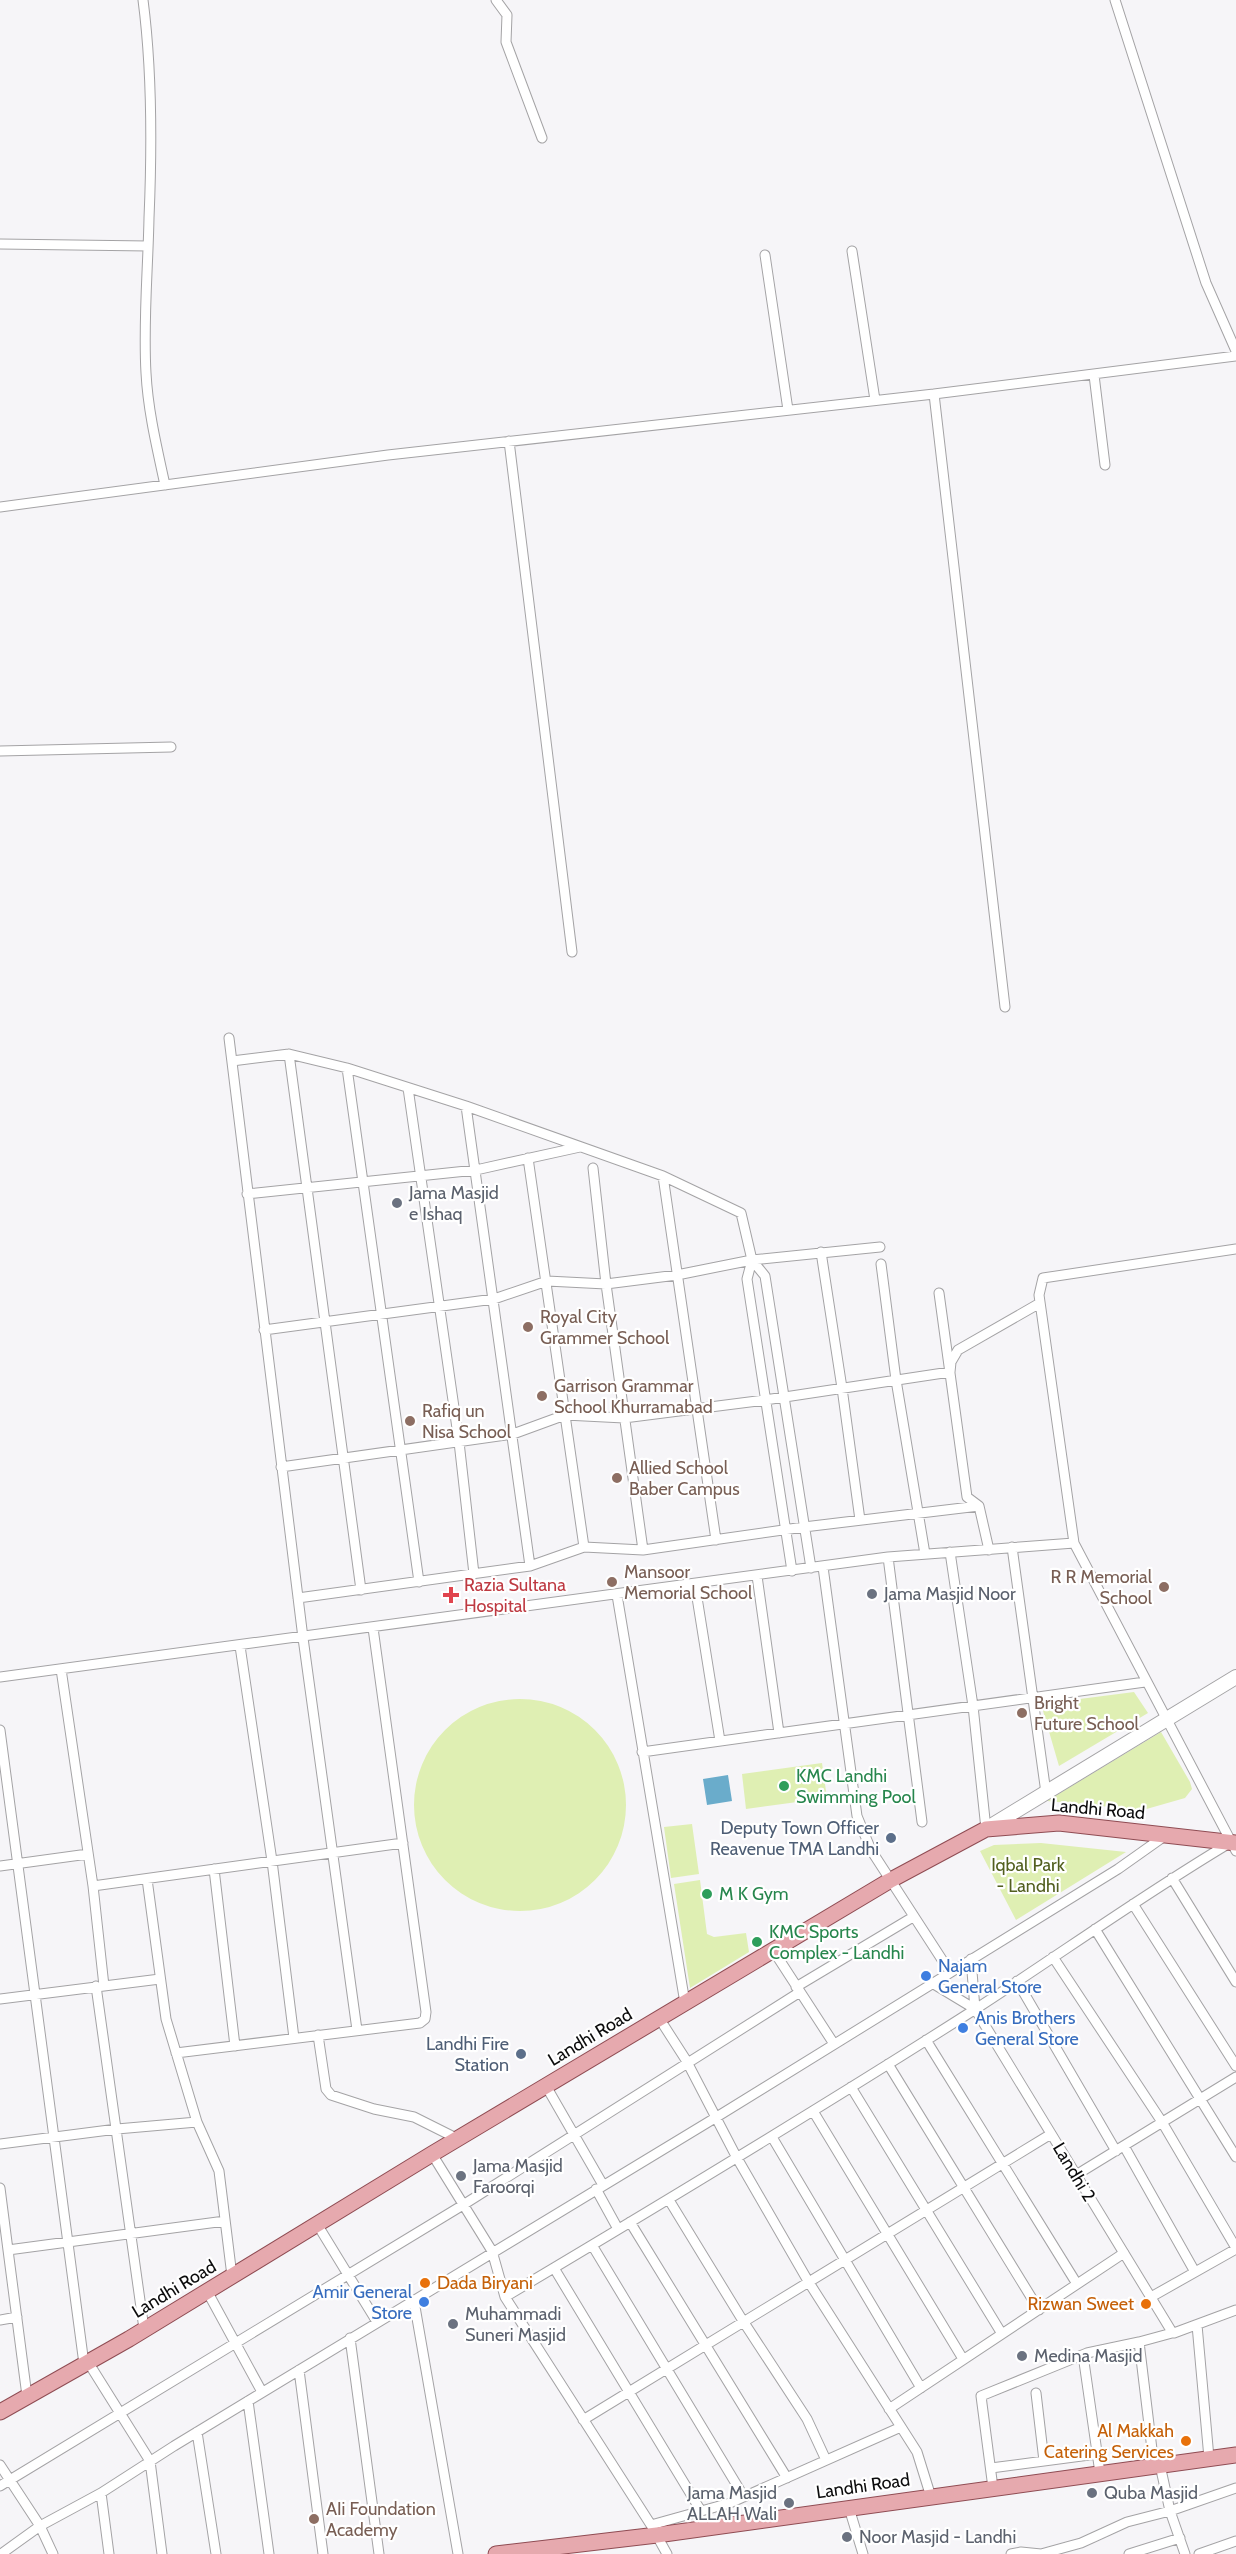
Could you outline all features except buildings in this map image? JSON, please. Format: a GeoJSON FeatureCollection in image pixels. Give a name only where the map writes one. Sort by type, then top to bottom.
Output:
{"type":"FeatureCollection","features":[{"type":"Feature","properties":{"kind":"main road","name":"Landhi Road"},"geometry":{"type":"LineString","coordinates":[[0,2412],[144,2330],[773,1950],[890,1881],[986,1829],[1059,1823],[1234,1845]]}},
{"type":"Feature","properties":{"kind":"main road","name":"Landhi Road"},"geometry":{"type":"LineString","coordinates":[[496,2554],[518,2553],[654,2530],[849,2508],[1236,2455]]}},
{"type":"Feature","properties":{"kind":"street"},"geometry":{"type":"LineString","coordinates":[[143,0],[150,115],[145,301],[146,373],[152,420],[165,485]]}},
{"type":"Feature","properties":{"kind":"street"},"geometry":{"type":"LineString","coordinates":[[496,0],[507,15],[507,42],[542,138]]}},
{"type":"Feature","properties":{"kind":"street"},"geometry":{"type":"LineString","coordinates":[[1115,0],[1206,283],[1236,351]]}},
{"type":"Feature","properties":{"kind":"street"},"geometry":{"type":"LineString","coordinates":[[0,244],[148,246]]}},
{"type":"Feature","properties":{"kind":"street"},"geometry":{"type":"LineString","coordinates":[[852,251],[874,400]]}},
{"type":"Feature","properties":{"kind":"street"},"geometry":{"type":"LineString","coordinates":[[765,255],[788,410]]}},
{"type":"Feature","properties":{"kind":"street"},"geometry":{"type":"LineString","coordinates":[[0,507],[388,455],[934,394],[1236,356]]}},
{"type":"Feature","properties":{"kind":"street"},"geometry":{"type":"LineString","coordinates":[[1094,375],[1105,465]]}},
{"type":"Feature","properties":{"kind":"street"},"geometry":{"type":"LineString","coordinates":[[934,394],[1005,1007]]}},
{"type":"Feature","properties":{"kind":"street"},"geometry":{"type":"LineString","coordinates":[[509,441],[572,952]]}},
{"type":"Feature","properties":{"kind":"street"},"geometry":{"type":"LineString","coordinates":[[0,751],[171,747]]}},
{"type":"Feature","properties":{"kind":"street"},"geometry":{"type":"LineString","coordinates":[[230,1038],[281,1467],[357,2030]]}},
{"type":"Feature","properties":{"kind":"street"},"geometry":{"type":"LineString","coordinates":[[232,1061],[289,1054],[347,1068],[466,1106],[663,1176],[741,1213],[752,1260],[765,1276],[811,1568]]}},
{"type":"Feature","properties":{"kind":"street"},"geometry":{"type":"LineString","coordinates":[[289,1054],[361,1590]]}},
{"type":"Feature","properties":{"kind":"street"},"geometry":{"type":"LineString","coordinates":[[347,1068],[419,1582]]}},
{"type":"Feature","properties":{"kind":"street"},"geometry":{"type":"LineString","coordinates":[[408,1088],[459,1442],[474,1574]]}},
{"type":"Feature","properties":{"kind":"street"},"geometry":{"type":"LineString","coordinates":[[466,1106],[530,1566]]}},
{"type":"Feature","properties":{"kind":"street"},"geometry":{"type":"LineString","coordinates":[[247,1194],[476,1170],[580,1147]]}},
{"type":"Feature","properties":{"kind":"street"},"geometry":{"type":"LineString","coordinates":[[528,1158],[584,1547]]}},
{"type":"Feature","properties":{"kind":"street"},"geometry":{"type":"LineString","coordinates":[[593,1168],[606,1284],[643,1550]]}},
{"type":"Feature","properties":{"kind":"street"},"geometry":{"type":"LineString","coordinates":[[663,1176],[716,1539]]}},
{"type":"Feature","properties":{"kind":"street"},"geometry":{"type":"LineString","coordinates":[[264,1330],[494,1299],[547,1281],[606,1284],[677,1275],[752,1260],[880,1247]]}},
{"type":"Feature","properties":{"kind":"street"},"geometry":{"type":"LineString","coordinates":[[505,2297],[772,2137],[975,2009],[1172,1878],[1234,1845],[1165,1720],[1074,1543],[1039,1295],[1043,1278],[1236,1249]]}},
{"type":"Feature","properties":{"kind":"street"},"geometry":{"type":"LineString","coordinates":[[821,1252],[843,1388],[860,1520]]}},
{"type":"Feature","properties":{"kind":"street"},"geometry":{"type":"LineString","coordinates":[[752,1260],[747,1279],[792,1571]]}},
{"type":"Feature","properties":{"kind":"street"},"geometry":{"type":"LineString","coordinates":[[881,1264],[916,1513],[925,1554]]}},
{"type":"Feature","properties":{"kind":"street"},"geometry":{"type":"LineString","coordinates":[[939,1293],[967,1497],[980,1506],[989,1550]]}},
{"type":"Feature","properties":{"kind":"street"},"geometry":{"type":"LineString","coordinates":[[950,1372],[951,1362],[958,1350],[1040,1303]]}},
{"type":"Feature","properties":{"kind":"street"},"geometry":{"type":"LineString","coordinates":[[281,1467],[513,1434],[565,1415],[624,1418],[765,1400],[950,1372]]}},
{"type":"Feature","properties":{"kind":"street"},"geometry":{"type":"LineString","coordinates":[[298,1598],[530,1566],[584,1547],[643,1550],[804,1527],[980,1506]]}},
{"type":"Feature","properties":{"kind":"street"},"geometry":{"type":"LineString","coordinates":[[0,1677],[303,1638],[888,1557],[1074,1543]]}},
{"type":"Feature","properties":{"kind":"street"},"geometry":{"type":"LineString","coordinates":[[1012,1547],[1046,1792]]}},
{"type":"Feature","properties":{"kind":"street"},"geometry":{"type":"LineString","coordinates":[[950,1552],[973,1706],[986,1829],[1236,1677]]}},
{"type":"Feature","properties":{"kind":"street"},"geometry":{"type":"LineString","coordinates":[[888,1557],[922,1822]]}},
{"type":"Feature","properties":{"kind":"street"},"geometry":{"type":"LineString","coordinates":[[823,1567],[857,1816],[871,1850],[950,1972]]}},
{"type":"Feature","properties":{"kind":"street"},"geometry":{"type":"LineString","coordinates":[[757,1576],[779,1733]]}},
{"type":"Feature","properties":{"kind":"street"},"geometry":{"type":"LineString","coordinates":[[695,1585],[720,1741]]}},
{"type":"Feature","properties":{"kind":"street"},"geometry":{"type":"LineString","coordinates":[[617,1595],[685,2003]]}},
{"type":"Feature","properties":{"kind":"street"},"geometry":{"type":"LineString","coordinates":[[177,2053],[420,2023],[425,2019],[426,2012],[373,1628]]}},
{"type":"Feature","properties":{"kind":"street"},"geometry":{"type":"LineString","coordinates":[[240,1646],[272,1861],[294,2038]]}},
{"type":"Feature","properties":{"kind":"street"},"geometry":{"type":"LineString","coordinates":[[62,1669],[93,1886],[100,1986],[144,2330]]}},
{"type":"Feature","properties":{"kind":"street"},"geometry":{"type":"LineString","coordinates":[[642,1752],[1145,1682]]}},
{"type":"Feature","properties":{"kind":"street"},"geometry":{"type":"LineString","coordinates":[[0,1730],[86,2363],[150,2461],[162,2554]]}},
{"type":"Feature","properties":{"kind":"street"},"geometry":{"type":"LineString","coordinates":[[1,2554],[40,2526],[101,2493],[492,2251],[715,2118],[1118,1869],[1166,1835]]}},
{"type":"Feature","properties":{"kind":"street"},"geometry":{"type":"LineString","coordinates":[[93,1886],[403,1843]]}},
{"type":"Feature","properties":{"kind":"street"},"geometry":{"type":"LineString","coordinates":[[0,1866],[88,1854]]}},
{"type":"Feature","properties":{"kind":"street"},"geometry":{"type":"LineString","coordinates":[[214,1869],[236,2046]]}},
{"type":"Feature","properties":{"kind":"street"},"geometry":{"type":"LineString","coordinates":[[1172,1878],[1236,1982]]}},
{"type":"Feature","properties":{"kind":"street"},"geometry":{"type":"LineString","coordinates":[[147,1879],[166,2019],[197,2122],[219,2171],[232,2276]]}},
{"type":"Feature","properties":{"kind":"street"},"geometry":{"type":"LineString","coordinates":[[1133,1904],[1236,2066]]}},
{"type":"Feature","properties":{"kind":"street"},"geometry":{"type":"LineString","coordinates":[[0,2486],[463,2205],[913,1917]]}},
{"type":"Feature","properties":{"kind":"street"},"geometry":{"type":"LineString","coordinates":[[1095,1929],[1236,2157]]}},
{"type":"Feature","properties":{"kind":"street"},"geometry":{"type":"LineString","coordinates":[[773,1950],[834,2044]]}},
{"type":"Feature","properties":{"kind":"street"},"geometry":{"type":"LineString","coordinates":[[1053,1957],[1162,2122],[1236,2248],[1151,2297]]}},
{"type":"Feature","properties":{"kind":"street"},"geometry":{"type":"LineString","coordinates":[[971,1959],[975,2009]]}},
{"type":"Feature","properties":{"kind":"street"},"geometry":{"type":"LineString","coordinates":[[0,1999],[160,1979]]}},
{"type":"Feature","properties":{"kind":"street"},"geometry":{"type":"LineString","coordinates":[[1017,1981],[1195,2272]]}},
{"type":"Feature","properties":{"kind":"street"},"geometry":{"type":"LineString","coordinates":[[932,1983],[975,2009]]}},
{"type":"Feature","properties":{"kind":"street","name":"Landhi 2"},"geometry":{"type":"LineString","coordinates":[[975,2009],[1173,2333]]}},
{"type":"Feature","properties":{"kind":"street"},"geometry":{"type":"LineString","coordinates":[[659,2018],[687,2063],[737,2158],[808,2281],[917,2452],[931,2496]]}},
{"type":"Feature","properties":{"kind":"street"},"geometry":{"type":"LineString","coordinates":[[318,2035],[326,2089],[331,2095],[375,2109],[414,2117],[458,2139]]}},
{"type":"Feature","properties":{"kind":"street"},"geometry":{"type":"LineString","coordinates":[[926,2040],[1077,2284]]}},
{"type":"Feature","properties":{"kind":"street"},"geometry":{"type":"LineString","coordinates":[[888,2064],[1039,2310]]}},
{"type":"Feature","properties":{"kind":"street"},"geometry":{"type":"LineString","coordinates":[[1076,2175],[1236,2077]]}},
{"type":"Feature","properties":{"kind":"street"},"geometry":{"type":"LineString","coordinates":[[546,2086],[574,2135],[618,2229]]}},
{"type":"Feature","properties":{"kind":"street"},"geometry":{"type":"LineString","coordinates":[[851,2087],[1002,2334]]}},
{"type":"Feature","properties":{"kind":"street"},"geometry":{"type":"LineString","coordinates":[[813,2111],[963,2359]]}},
{"type":"Feature","properties":{"kind":"street"},"geometry":{"type":"LineString","coordinates":[[0,2144],[117,2129],[197,2122]]}},
{"type":"Feature","properties":{"kind":"street"},"geometry":{"type":"LineString","coordinates":[[583,2420],[1051,2134]]}},
{"type":"Feature","properties":{"kind":"street"},"geometry":{"type":"LineString","coordinates":[[772,2137],[921,2388]]}},
{"type":"Feature","properties":{"kind":"street"},"geometry":{"type":"LineString","coordinates":[[432,2154],[492,2251],[505,2297],[654,2530],[667,2554]]}},
{"type":"Feature","properties":{"kind":"street"},"geometry":{"type":"LineString","coordinates":[[0,2188],[27,2396]]}},
{"type":"Feature","properties":{"kind":"street"},"geometry":{"type":"LineString","coordinates":[[669,2200],[743,2321],[807,2419],[826,2460]]}},
{"type":"Feature","properties":{"kind":"street"},"geometry":{"type":"LineString","coordinates":[[8,2250],[225,2221]]}},
{"type":"Feature","properties":{"kind":"street"},"geometry":{"type":"LineString","coordinates":[[630,2222],[787,2478]]}},
{"type":"Feature","properties":{"kind":"street"},"geometry":{"type":"LineString","coordinates":[[317,2224],[377,2322]]}},
{"type":"Feature","properties":{"kind":"street"},"geometry":{"type":"LineString","coordinates":[[592,2245],[744,2497]]}},
{"type":"Feature","properties":{"kind":"street"},"geometry":{"type":"LineString","coordinates":[[889,2409],[1124,2253]]}},
{"type":"Feature","properties":{"kind":"street"},"geometry":{"type":"LineString","coordinates":[[554,2268],[701,2511]]}},
{"type":"Feature","properties":{"kind":"street"},"geometry":{"type":"LineString","coordinates":[[207,2291],[262,2392]]}},
{"type":"Feature","properties":{"kind":"street"},"geometry":{"type":"LineString","coordinates":[[414,2301],[458,2554]]}},
{"type":"Feature","properties":{"kind":"street"},"geometry":{"type":"LineString","coordinates":[[993,2488],[981,2396],[1083,2355],[1173,2333],[1236,2310]]}},
{"type":"Feature","properties":{"kind":"street"},"geometry":{"type":"LineString","coordinates":[[0,2320],[17,2317]]}},
{"type":"Feature","properties":{"kind":"street"},"geometry":{"type":"LineString","coordinates":[[1197,2325],[1209,2458]]}},
{"type":"Feature","properties":{"kind":"street"},"geometry":{"type":"LineString","coordinates":[[350,2338],[379,2554]]}},
{"type":"Feature","properties":{"kind":"street"},"geometry":{"type":"LineString","coordinates":[[1139,2342],[1157,2465],[1185,2554]]}},
{"type":"Feature","properties":{"kind":"street"},"geometry":{"type":"LineString","coordinates":[[1083,2355],[1100,2473]]}},
{"type":"Feature","properties":{"kind":"street"},"geometry":{"type":"LineString","coordinates":[[299,2370],[323,2554]]}},
{"type":"Feature","properties":{"kind":"street"},"geometry":{"type":"LineString","coordinates":[[1036,2393],[1044,2461]]}},
{"type":"Feature","properties":{"kind":"street"},"geometry":{"type":"LineString","coordinates":[[248,2401],[269,2554]]}},
{"type":"Feature","properties":{"kind":"street"},"geometry":{"type":"LineString","coordinates":[[654,2530],[744,2497],[901,2427]]}},
{"type":"Feature","properties":{"kind":"street"},"geometry":{"type":"LineString","coordinates":[[197,2432],[216,2554]]}},
{"type":"Feature","properties":{"kind":"street"},"geometry":{"type":"LineString","coordinates":[[991,2468],[1097,2454]]}},
{"type":"Feature","properties":{"kind":"street"},"geometry":{"type":"LineString","coordinates":[[0,2465],[40,2526],[53,2554]]}},
{"type":"Feature","properties":{"kind":"street"},"geometry":{"type":"LineString","coordinates":[[1011,2554],[1021,2552],[1041,2554],[1081,2543],[1127,2522],[1170,2511],[1236,2487]]}},
{"type":"Feature","properties":{"kind":"street"},"geometry":{"type":"LineString","coordinates":[[101,2493],[109,2554]]}},
{"type":"Feature","properties":{"kind":"street"},"geometry":{"type":"LineString","coordinates":[[849,2508],[863,2554]]}},
{"type":"Feature","properties":{"kind":"street"},"geometry":{"type":"LineString","coordinates":[[1129,2554],[1179,2538]]}},
{"type":"Feature","properties":{"kind":"street"},"geometry":{"type":"LineString","coordinates":[[1199,2554],[1236,2541]]}},
{"type":"Feature","properties":{"kind":"green space"},"geometry":{"type":"Polygon","coordinates":[[[1134,1692],[1148,1713],[1059,1766],[1041,1704],[1134,1692]]]}},
{"type":"Feature","properties":{"kind":"green space"},"geometry":{"type":"Polygon","coordinates":[[[520,1699],[541,1701],[561,1707],[579,1717],[595,1730],[608,1746],[618,1764],[624,1784],[626,1805],[624,1826],[618,1846],[608,1864],[595,1880],[579,1893],[561,1903],[541,1909],[520,1911],[499,1909],[479,1903],[461,1893],[445,1880],[432,1864],[422,1846],[416,1826],[414,1805],[416,1784],[422,1764],[432,1746],[445,1730],[461,1717],[479,1707],[499,1701],[520,1699]]]}},
{"type":"Feature","properties":{"kind":"green space"},"geometry":{"type":"Polygon","coordinates":[[[1161,1732],[1190,1782],[1192,1789],[1185,1798],[1143,1810],[1047,1801],[1161,1732]]]}},
{"type":"Feature","properties":{"kind":"green space","name":"KMC Landhi Swimming Pool"},"geometry":{"type":"Polygon","coordinates":[[[822,1763],[827,1798],[746,1809],[742,1774],[822,1763]]]}},
{"type":"Feature","properties":{"kind":"green space"},"geometry":{"type":"Polygon","coordinates":[[[692,1824],[699,1874],[671,1878],[664,1827],[692,1824]]]}},
{"type":"Feature","properties":{"kind":"green space","name":"Iqbal Park - Landhi"},"geometry":{"type":"Polygon","coordinates":[[[1041,1843],[1126,1852],[1016,1920],[980,1851],[994,1845],[1041,1843]]]}},
{"type":"Feature","properties":{"kind":"green space"},"geometry":{"type":"Polygon","coordinates":[[[700,1880],[707,1934],[714,1937],[746,1933],[749,1952],[690,1988],[674,1884],[700,1880]]]}},
{"type":"Feature","properties":{"kind":"water"},"geometry":{"type":"Polygon","coordinates":[[[728,1775],[732,1801],[707,1805],[703,1779],[728,1775]]]}},
{"type":"Feature","properties":{"kind":"place","name":"Jama Masjid e Ishaq"},"geometry":{"type":"Point","coordinates":[397,1203]}},
{"type":"Feature","properties":{"kind":"place","name":"Royal City Grammer School"},"geometry":{"type":"Point","coordinates":[528,1327]}},
{"type":"Feature","properties":{"kind":"place","name":"Garrison Grammar School Khurramabad"},"geometry":{"type":"Point","coordinates":[542,1396]}},
{"type":"Feature","properties":{"kind":"place","name":"Rafiq un Nisa School"},"geometry":{"type":"Point","coordinates":[410,1421]}},
{"type":"Feature","properties":{"kind":"place","name":"Allied School Baber Campus"},"geometry":{"type":"Point","coordinates":[617,1478]}},
{"type":"Feature","properties":{"kind":"place","name":"Mansoor Memorial School"},"geometry":{"type":"Point","coordinates":[612,1582]}},
{"type":"Feature","properties":{"kind":"place","name":"R R Memorial School"},"geometry":{"type":"Point","coordinates":[1164,1587]}},
{"type":"Feature","properties":{"kind":"place","name":"Jama Masjid Noor"},"geometry":{"type":"Point","coordinates":[872,1594]}},
{"type":"Feature","properties":{"kind":"place","name":"Razia Sultana Hospital"},"geometry":{"type":"Point","coordinates":[451,1595]}},
{"type":"Feature","properties":{"kind":"place","name":"Bright Future School"},"geometry":{"type":"Point","coordinates":[1022,1713]}},
{"type":"Feature","properties":{"kind":"place","name":"KMC Landhi Swimming Pool"},"geometry":{"type":"Point","coordinates":[784,1786]}},
{"type":"Feature","properties":{"kind":"place","name":"Deputy Town Officer Reavenue TMA Landhi"},"geometry":{"type":"Point","coordinates":[891,1838]}},
{"type":"Feature","properties":{"kind":"place","name":"M K Gym"},"geometry":{"type":"Point","coordinates":[707,1894]}},
{"type":"Feature","properties":{"kind":"place","name":"KMC Sports Complex - Landhi"},"geometry":{"type":"Point","coordinates":[757,1942]}},
{"type":"Feature","properties":{"kind":"place","name":"Najam General Store"},"geometry":{"type":"Point","coordinates":[926,1976]}},
{"type":"Feature","properties":{"kind":"place","name":"Anis Brothers General Store"},"geometry":{"type":"Point","coordinates":[963,2028]}},
{"type":"Feature","properties":{"kind":"place","name":"Landhi Fire Station"},"geometry":{"type":"Point","coordinates":[521,2054]}},
{"type":"Feature","properties":{"kind":"place","name":"Jama Masjid Faroorqi"},"geometry":{"type":"Point","coordinates":[461,2176]}},
{"type":"Feature","properties":{"kind":"place","name":"Dada Biryani"},"geometry":{"type":"Point","coordinates":[425,2283]}},
{"type":"Feature","properties":{"kind":"place","name":"Amir General Store"},"geometry":{"type":"Point","coordinates":[424,2302]}},
{"type":"Feature","properties":{"kind":"place","name":"Rizwan Sweet"},"geometry":{"type":"Point","coordinates":[1146,2304]}},
{"type":"Feature","properties":{"kind":"place","name":"Muhammadi Suneri Masjid"},"geometry":{"type":"Point","coordinates":[453,2324]}},
{"type":"Feature","properties":{"kind":"place","name":"Medina Masjid"},"geometry":{"type":"Point","coordinates":[1022,2356]}},
{"type":"Feature","properties":{"kind":"place","name":"Al Makkah Catering Services"},"geometry":{"type":"Point","coordinates":[1186,2441]}},
{"type":"Feature","properties":{"kind":"place","name":"Quba Masjid"},"geometry":{"type":"Point","coordinates":[1092,2493]}},
{"type":"Feature","properties":{"kind":"place","name":"Jama Masjid ALLAH Wali"},"geometry":{"type":"Point","coordinates":[789,2503]}},
{"type":"Feature","properties":{"kind":"place","name":"AIi Foundation Academy"},"geometry":{"type":"Point","coordinates":[314,2519]}},
{"type":"Feature","properties":{"kind":"place","name":"Noor Masjid - Landhi"},"geometry":{"type":"Point","coordinates":[847,2537]}}]}
